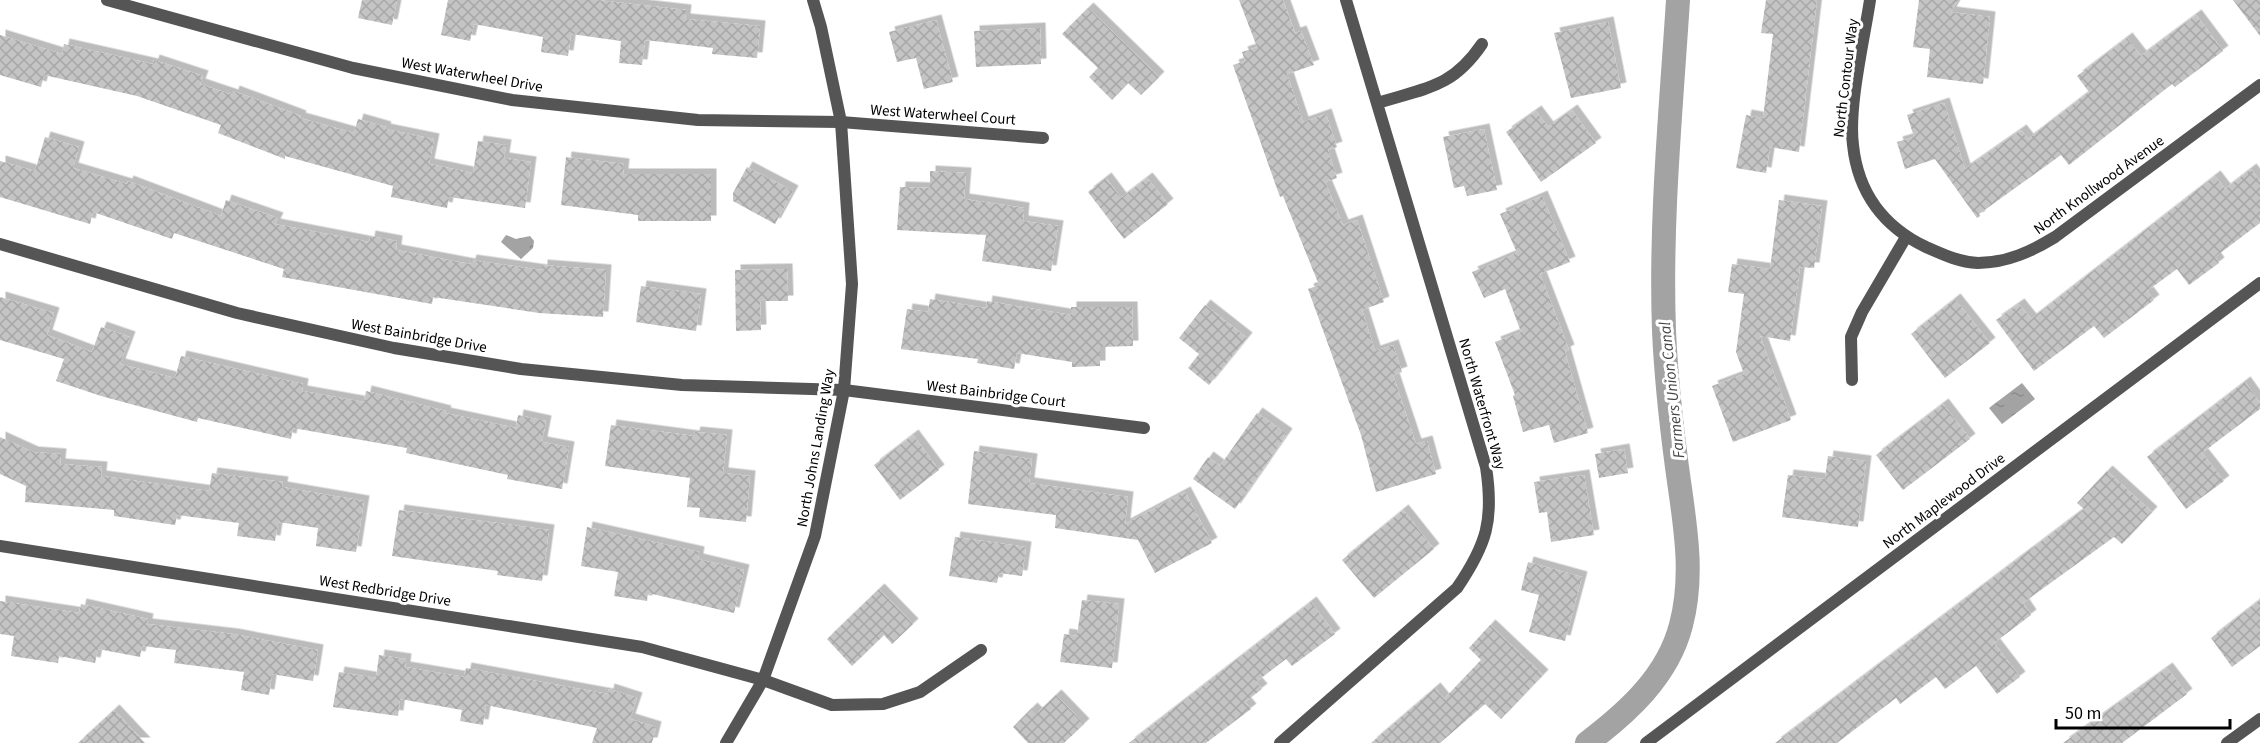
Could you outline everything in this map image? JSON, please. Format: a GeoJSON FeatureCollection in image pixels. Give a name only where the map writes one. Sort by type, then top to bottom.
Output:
{"type":"FeatureCollection","features":[{"type":"Feature","properties":{"kind":"street","name":"West Waterwheel Drive"},"geometry":{"type":"LineString","coordinates":[[107,0],[353,68],[512,100],[698,120],[841,122]]}},
{"type":"Feature","properties":{"kind":"street","name":"North Johns Landing Way"},"geometry":{"type":"LineString","coordinates":[[726,743],[763,680],[815,536],[844,390],[852,285],[841,122],[813,0]]}},
{"type":"Feature","properties":{"kind":"street","name":"North Waterfront Way"},"geometry":{"type":"LineString","coordinates":[[1280,743],[1457,588],[1473,564],[1484,539],[1491,503],[1486,467],[1346,0]]}},
{"type":"Feature","properties":{"kind":"street","name":"North Contour Way"},"geometry":{"type":"LineString","coordinates":[[1870,0],[1853,116],[1852,143],[1857,170],[1867,195],[1883,218],[1906,237]]}},
{"type":"Feature","properties":{"kind":"street"},"geometry":{"type":"LineString","coordinates":[[1377,103],[1443,83],[1467,66],[1482,44]]}},
{"type":"Feature","properties":{"kind":"street","name":"North Knollwood Avenue"},"geometry":{"type":"LineString","coordinates":[[1906,237],[1952,260],[1979,263],[2006,260],[2032,251],[2258,92]]}},
{"type":"Feature","properties":{"kind":"street","name":"West Waterwheel Court"},"geometry":{"type":"LineString","coordinates":[[841,122],[1043,138]]}},
{"type":"Feature","properties":{"kind":"street"},"geometry":{"type":"LineString","coordinates":[[1852,380],[1851,337],[1862,312],[1906,237]]}},
{"type":"Feature","properties":{"kind":"street","name":"West Bainbridge Drive"},"geometry":{"type":"LineString","coordinates":[[0,244],[237,313],[394,348],[521,369],[682,385],[844,390]]}},
{"type":"Feature","properties":{"kind":"street","name":"North Maplewood Drive"},"geometry":{"type":"LineString","coordinates":[[1646,743],[2260,283]]}},
{"type":"Feature","properties":{"kind":"street","name":"West Bainbridge Court"},"geometry":{"type":"LineString","coordinates":[[844,390],[1144,428]]}},
{"type":"Feature","properties":{"kind":"street","name":"West Redbridge Drive"},"geometry":{"type":"LineString","coordinates":[[0,546],[642,647],[763,680],[832,705],[882,704],[920,692],[981,650]]}},
{"type":"Feature","properties":{"kind":"street"},"geometry":{"type":"LineString","coordinates":[[2227,743],[2260,718]]}},
{"type":"Feature","properties":{"kind":"water"},"geometry":{"type":"Polygon","coordinates":[[[506,235],[516,239],[530,236],[534,241],[533,248],[521,259],[501,242],[506,235]]]}},
{"type":"Feature","properties":{"kind":"water"},"geometry":{"type":"Polygon","coordinates":[[[2022,383],[2035,399],[2002,424],[1989,408],[2022,383]]]}},
{"type":"Feature","properties":{"kind":"building"},"geometry":{"type":"Polygon","coordinates":[[[362,0],[397,0],[392,25],[358,18],[362,0]]]}},
{"type":"Feature","properties":{"kind":"building"},"geometry":{"type":"Polygon","coordinates":[[[448,0],[597,0],[686,10],[685,19],[760,26],[757,58],[712,54],[713,48],[645,40],[642,65],[619,63],[621,41],[571,34],[568,56],[541,52],[543,37],[474,24],[470,41],[441,35],[448,0]]]}},
{"type":"Feature","properties":{"kind":"building"},"geometry":{"type":"Polygon","coordinates":[[[1239,0],[1283,0],[1295,33],[1301,31],[1314,65],[1287,74],[1303,122],[1326,114],[1337,147],[1328,150],[1337,178],[1325,182],[1343,225],[1357,220],[1384,302],[1362,310],[1375,351],[1393,345],[1402,372],[1393,375],[1416,444],[1427,441],[1436,474],[1376,492],[1361,435],[1308,289],[1319,285],[1283,196],[1280,197],[1233,65],[1245,61],[1242,52],[1257,47],[1239,0]]]}},
{"type":"Feature","properties":{"kind":"building"},"geometry":{"type":"Polygon","coordinates":[[[1766,0],[1817,0],[1799,152],[1770,147],[1766,173],[1736,168],[1746,115],[1763,118],[1773,34],[1761,33],[1766,0]]]}},
{"type":"Feature","properties":{"kind":"building"},"geometry":{"type":"Polygon","coordinates":[[[1919,0],[1958,0],[1951,12],[1990,17],[1983,84],[1927,77],[1930,49],[1913,47],[1919,0]]]}},
{"type":"Feature","properties":{"kind":"building"},"geometry":{"type":"Polygon","coordinates":[[[2233,0],[2260,0],[2260,36],[2233,0]]]}},
{"type":"Feature","properties":{"kind":"building"},"geometry":{"type":"Polygon","coordinates":[[[1088,8],[1159,77],[1141,95],[1128,83],[1112,100],[1089,77],[1098,68],[1062,34],[1088,8]]]}},
{"type":"Feature","properties":{"kind":"building"},"geometry":{"type":"Polygon","coordinates":[[[2196,15],[2223,51],[2175,87],[2172,84],[2069,165],[2061,155],[1979,214],[1977,218],[1935,159],[1905,169],[1897,142],[1914,137],[1907,115],[1944,103],[1965,169],[2021,130],[2028,139],[2089,92],[2077,76],[2127,38],[2141,56],[2196,15]]]}},
{"type":"Feature","properties":{"kind":"building"},"geometry":{"type":"Polygon","coordinates":[[[936,20],[953,82],[924,89],[916,58],[897,62],[889,32],[936,20]]]}},
{"type":"Feature","properties":{"kind":"building"},"geometry":{"type":"Polygon","coordinates":[[[1608,22],[1621,88],[1571,98],[1554,33],[1608,22]]]}},
{"type":"Feature","properties":{"kind":"building"},"geometry":{"type":"Polygon","coordinates":[[[1040,28],[1041,64],[976,67],[974,31],[1040,28]]]}},
{"type":"Feature","properties":{"kind":"building"},"geometry":{"type":"Polygon","coordinates":[[[0,35],[62,54],[64,44],[153,64],[154,60],[203,76],[200,84],[233,95],[234,91],[301,116],[300,118],[354,133],[358,119],[386,127],[385,129],[434,139],[429,164],[473,173],[478,141],[506,145],[504,158],[531,162],[525,208],[449,197],[447,208],[391,197],[393,186],[285,156],[285,159],[218,133],[221,125],[137,96],[44,75],[41,87],[0,75],[0,35]]]}},
{"type":"Feature","properties":{"kind":"building"},"geometry":{"type":"Polygon","coordinates":[[[1572,110],[1596,143],[1541,182],[1506,132],[1536,111],[1548,127],[1572,110]]]}},
{"type":"Feature","properties":{"kind":"building"},"geometry":{"type":"Polygon","coordinates":[[[1484,129],[1497,190],[1467,196],[1464,186],[1454,188],[1443,137],[1484,129]]]}},
{"type":"Feature","properties":{"kind":"building"},"geometry":{"type":"Polygon","coordinates":[[[45,137],[79,147],[73,168],[127,184],[128,181],[221,216],[226,200],[278,218],[275,224],[369,242],[370,236],[397,241],[396,250],[470,264],[471,260],[542,270],[542,265],[606,270],[603,317],[539,313],[433,297],[432,304],[282,277],[284,269],[174,233],[172,239],[93,212],[90,224],[0,197],[0,161],[35,171],[45,137]]]}},
{"type":"Feature","properties":{"kind":"building"},"geometry":{"type":"Polygon","coordinates":[[[566,157],[624,164],[623,174],[711,174],[711,221],[638,221],[638,215],[561,205],[566,157]]]}},
{"type":"Feature","properties":{"kind":"building"},"geometry":{"type":"Polygon","coordinates":[[[747,167],[793,191],[775,224],[733,201],[733,193],[747,167]]]}},
{"type":"Feature","properties":{"kind":"building"},"geometry":{"type":"Polygon","coordinates":[[[2251,169],[2260,181],[2260,223],[2215,257],[2219,263],[2189,285],[2177,269],[2147,291],[2154,300],[2104,338],[2094,326],[2034,371],[1996,320],[2019,304],[2031,319],[2215,176],[2225,189],[2251,169]]]}},
{"type":"Feature","properties":{"kind":"building"},"geometry":{"type":"Polygon","coordinates":[[[930,171],[966,173],[964,199],[1024,208],[1023,221],[1058,226],[1051,271],[982,261],[986,235],[897,230],[900,187],[930,188],[930,171]]]}},
{"type":"Feature","properties":{"kind":"building"},"geometry":{"type":"Polygon","coordinates":[[[1106,178],[1121,198],[1147,178],[1168,204],[1124,239],[1088,192],[1106,178]]]}},
{"type":"Feature","properties":{"kind":"building"},"geometry":{"type":"Polygon","coordinates":[[[1542,196],[1570,262],[1540,274],[1569,350],[1565,352],[1588,433],[1554,443],[1549,425],[1523,432],[1513,396],[1515,395],[1495,342],[1521,332],[1505,289],[1484,298],[1472,272],[1517,253],[1500,214],[1542,196]]]}},
{"type":"Feature","properties":{"kind":"building"},"geometry":{"type":"Polygon","coordinates":[[[1779,200],[1822,206],[1814,268],[1800,267],[1790,341],[1760,336],[1791,420],[1733,442],[1712,386],[1744,374],[1736,352],[1744,294],[1728,292],[1732,264],[1770,269],[1779,200]]]}},
{"type":"Feature","properties":{"kind":"building"},"geometry":{"type":"Polygon","coordinates":[[[787,269],[788,301],[760,301],[761,330],[736,331],[735,270],[787,269]]]}},
{"type":"Feature","properties":{"kind":"building"},"geometry":{"type":"Polygon","coordinates":[[[641,286],[701,294],[696,331],[636,322],[641,286]]]}},
{"type":"Feature","properties":{"kind":"building"},"geometry":{"type":"Polygon","coordinates":[[[0,297],[54,313],[47,335],[92,352],[101,327],[130,337],[120,364],[175,378],[181,356],[303,384],[302,391],[364,402],[366,391],[446,411],[445,413],[516,428],[518,415],[546,421],[542,442],[569,447],[562,489],[507,479],[508,475],[406,453],[407,448],[293,428],[291,439],[198,418],[197,422],[101,396],[56,381],[64,359],[0,340],[0,297]]]}},
{"type":"Feature","properties":{"kind":"building"},"geometry":{"type":"Polygon","coordinates":[[[930,299],[986,308],[987,301],[1071,315],[1071,307],[1132,307],[1133,346],[1100,347],[1100,366],[1072,367],[1072,362],[1017,353],[1014,369],[977,363],[978,359],[901,349],[907,309],[928,312],[930,299]]]}},
{"type":"Feature","properties":{"kind":"building"},"geometry":{"type":"Polygon","coordinates":[[[1955,299],[1990,343],[1945,378],[1911,334],[1955,299]]]}},
{"type":"Feature","properties":{"kind":"building"},"geometry":{"type":"Polygon","coordinates":[[[1205,305],[1247,338],[1209,385],[1188,368],[1199,354],[1179,338],[1205,305]]]}},
{"type":"Feature","properties":{"kind":"building"},"geometry":{"type":"Polygon","coordinates":[[[2245,382],[2260,403],[2260,409],[2202,453],[2224,481],[2186,509],[2147,457],[2245,382]]]}},
{"type":"Feature","properties":{"kind":"building"},"geometry":{"type":"Polygon","coordinates":[[[1943,404],[1970,439],[1903,490],[1876,455],[1943,404]]]}},
{"type":"Feature","properties":{"kind":"building"},"geometry":{"type":"Polygon","coordinates":[[[1257,413],[1287,434],[1235,509],[1193,479],[1208,457],[1220,466],[1257,413]]]}},
{"type":"Feature","properties":{"kind":"building"},"geometry":{"type":"Polygon","coordinates":[[[611,425],[694,436],[695,432],[727,435],[723,473],[750,476],[746,522],[699,517],[700,508],[687,507],[690,478],[605,466],[611,425]]]}},
{"type":"Feature","properties":{"kind":"building"},"geometry":{"type":"Polygon","coordinates":[[[913,435],[939,470],[900,500],[874,465],[913,435]]]}},
{"type":"Feature","properties":{"kind":"building"},"geometry":{"type":"Polygon","coordinates":[[[0,437],[33,452],[61,454],[60,464],[102,467],[101,476],[209,491],[212,473],[283,482],[282,487],[364,501],[356,552],[316,546],[318,528],[278,522],[275,541],[237,536],[239,523],[177,515],[175,525],[114,516],[114,510],[25,502],[26,486],[0,474],[0,437]]]}},
{"type":"Feature","properties":{"kind":"building"},"geometry":{"type":"Polygon","coordinates":[[[1624,449],[1628,473],[1599,478],[1595,454],[1624,449]]]}},
{"type":"Feature","properties":{"kind":"building"},"geometry":{"type":"Polygon","coordinates":[[[974,451],[1032,459],[1029,483],[1128,497],[1125,524],[1185,492],[1212,543],[1155,573],[1138,540],[1055,528],[1056,515],[968,504],[974,451]]]}},
{"type":"Feature","properties":{"kind":"building"},"geometry":{"type":"Polygon","coordinates":[[[1828,456],[1866,461],[1858,527],[1782,517],[1788,475],[1825,479],[1828,456]]]}},
{"type":"Feature","properties":{"kind":"building"},"geometry":{"type":"Polygon","coordinates":[[[2107,471],[2152,512],[2122,544],[2114,537],[2023,603],[2031,615],[1994,643],[2020,677],[1997,694],[1976,666],[1945,689],[1936,677],[1900,704],[1896,698],[1837,743],[1775,743],[2084,509],[2077,503],[2107,471]]]}},
{"type":"Feature","properties":{"kind":"building"},"geometry":{"type":"Polygon","coordinates":[[[1584,475],[1594,535],[1551,542],[1547,512],[1539,513],[1534,482],[1584,475]]]}},
{"type":"Feature","properties":{"kind":"building"},"geometry":{"type":"Polygon","coordinates":[[[399,510],[549,530],[542,581],[497,575],[498,571],[392,556],[399,510]]]}},
{"type":"Feature","properties":{"kind":"building"},"geometry":{"type":"Polygon","coordinates":[[[1403,510],[1434,549],[1374,598],[1342,560],[1403,510]]]}},
{"type":"Feature","properties":{"kind":"building"},"geometry":{"type":"Polygon","coordinates":[[[587,527],[699,552],[698,559],[744,570],[734,613],[648,593],[647,601],[614,596],[618,572],[581,566],[587,527]]]}},
{"type":"Feature","properties":{"kind":"building"},"geometry":{"type":"Polygon","coordinates":[[[955,537],[1026,547],[1022,576],[999,573],[997,583],[949,576],[955,537]]]}},
{"type":"Feature","properties":{"kind":"building"},"geometry":{"type":"Polygon","coordinates":[[[1528,562],[1582,577],[1565,641],[1529,632],[1539,595],[1521,590],[1528,562]]]}},
{"type":"Feature","properties":{"kind":"building"},"geometry":{"type":"Polygon","coordinates":[[[879,589],[913,624],[892,644],[884,635],[852,666],[827,639],[879,589]]]}},
{"type":"Feature","properties":{"kind":"building"},"geometry":{"type":"Polygon","coordinates":[[[1082,600],[1119,604],[1112,668],[1060,662],[1064,634],[1077,636],[1082,600]]]}},
{"type":"Feature","properties":{"kind":"building"},"geometry":{"type":"Polygon","coordinates":[[[2260,600],[2260,646],[2232,667],[2211,638],[2260,600]]]}},
{"type":"Feature","properties":{"kind":"building"},"geometry":{"type":"Polygon","coordinates":[[[0,601],[79,613],[81,604],[148,619],[147,624],[233,634],[318,650],[313,681],[272,674],[269,695],[241,690],[244,672],[174,663],[176,650],[142,646],[140,657],[98,649],[95,663],[59,656],[58,663],[11,656],[14,636],[0,634],[0,601]]]}},
{"type":"Feature","properties":{"kind":"building"},"geometry":{"type":"Polygon","coordinates":[[[1311,602],[1335,634],[1292,666],[1286,659],[1256,682],[1262,689],[1245,702],[1251,709],[1206,743],[1129,743],[1311,602]]]}},
{"type":"Feature","properties":{"kind":"building"},"geometry":{"type":"Polygon","coordinates":[[[1490,625],[1543,675],[1501,719],[1485,704],[1440,743],[1371,743],[1435,688],[1444,699],[1481,660],[1469,648],[1490,625]]]}},
{"type":"Feature","properties":{"kind":"building"},"geometry":{"type":"Polygon","coordinates":[[[379,655],[406,659],[405,667],[464,677],[466,668],[608,694],[609,689],[637,698],[630,719],[656,727],[652,743],[592,743],[597,728],[486,705],[483,725],[460,721],[462,710],[400,699],[398,716],[333,707],[339,672],[376,678],[379,655]]]}},
{"type":"Feature","properties":{"kind":"building"},"geometry":{"type":"Polygon","coordinates":[[[2167,668],[2187,694],[2122,743],[2063,743],[2167,668]]]}},
{"type":"Feature","properties":{"kind":"building"},"geometry":{"type":"Polygon","coordinates":[[[1056,695],[1084,724],[1064,743],[1028,743],[1013,727],[1032,708],[1037,713],[1056,695]]]}},
{"type":"Feature","properties":{"kind":"building"},"geometry":{"type":"Polygon","coordinates":[[[114,710],[145,743],[78,743],[114,710]]]}},
{"type":"Feature","properties":{"kind":"waterway","name":"Farmers Union Canal"},"geometry":{"type":"LineString","coordinates":[[1587,743],[1617,719],[1656,677],[1675,643],[1685,605],[1687,546],[1667,382],[1663,290],[1667,166],[1678,0]]}}]}
